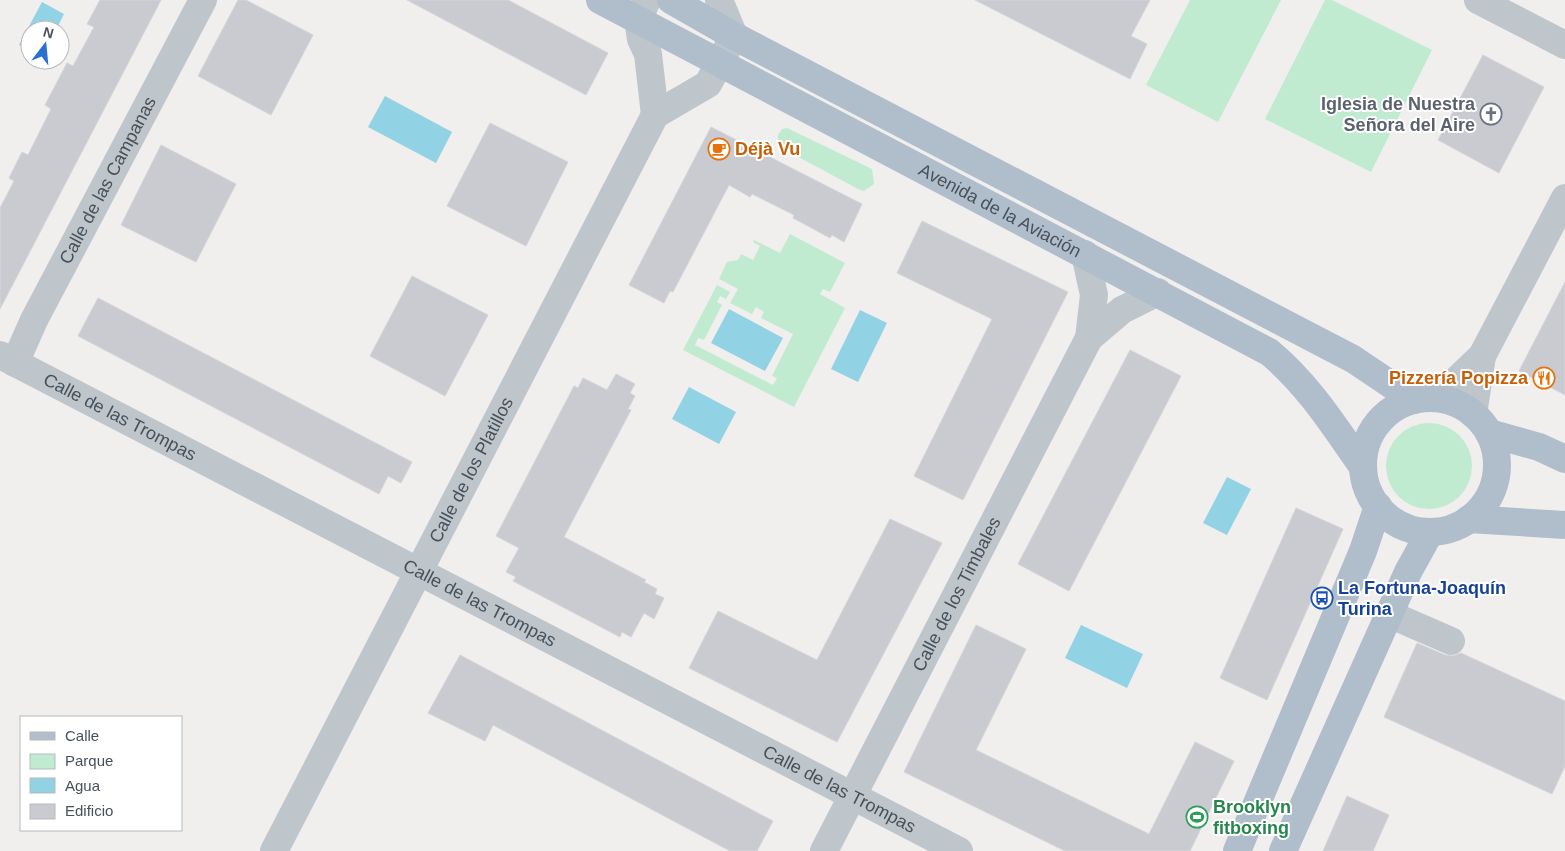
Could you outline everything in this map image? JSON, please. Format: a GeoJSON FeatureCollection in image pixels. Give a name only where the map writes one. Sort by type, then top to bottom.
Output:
{"type":"FeatureCollection","features":[{"type":"Feature","properties":{"kind":"main road","name":"Avenida de la Aviación"},"geometry":{"type":"LineString","coordinates":[[600,0],[642,10],[714,74],[1085,254],[1269,352],[1291,370],[1306,387],[1363,467]]}},
{"type":"Feature","properties":{"kind":"main road","name":"Avenida de la Aviación"},"geometry":{"type":"LineString","coordinates":[[671,0],[734,36],[1354,358],[1426,399]]}},
{"type":"Feature","properties":{"kind":"main road"},"geometry":{"type":"LineString","coordinates":[[1481,424],[1496,452],[1497,471],[1492,489],[1483,506],[1469,519],[1444,530],[1430,532],[1401,525],[1388,517],[1378,506],[1370,494],[1363,467],[1365,449],[1371,432],[1382,418],[1397,406],[1426,399],[1457,404],[1481,424],[1565,459]]}},
{"type":"Feature","properties":{"kind":"main road"},"geometry":{"type":"LineString","coordinates":[[1237,851],[1362,552],[1378,506]]}},
{"type":"Feature","properties":{"kind":"main road"},"geometry":{"type":"LineString","coordinates":[[1469,519],[1565,525]]}},
{"type":"Feature","properties":{"kind":"main road"},"geometry":{"type":"LineString","coordinates":[[1283,851],[1408,572],[1430,532]]}},
{"type":"Feature","properties":{"kind":"street","name":"Calle de las Campanas"},"geometry":{"type":"LineString","coordinates":[[7,359],[34,320],[203,0]]}},
{"type":"Feature","properties":{"kind":"street"},"geometry":{"type":"LineString","coordinates":[[648,54],[655,115],[714,74],[734,36],[719,0]]}},
{"type":"Feature","properties":{"kind":"street"},"geometry":{"type":"LineString","coordinates":[[1478,0],[1565,44]]}},
{"type":"Feature","properties":{"kind":"street"},"geometry":{"type":"LineString","coordinates":[[642,10],[641,39],[648,54],[668,78],[679,83],[714,74]]}},
{"type":"Feature","properties":{"kind":"street","name":"Calle de los Platillos"},"geometry":{"type":"LineString","coordinates":[[274,851],[655,115]]}},
{"type":"Feature","properties":{"kind":"street"},"geometry":{"type":"LineString","coordinates":[[1426,399],[1482,356],[1565,198]]}},
{"type":"Feature","properties":{"kind":"street","name":"Calle de los Timbales"},"geometry":{"type":"LineString","coordinates":[[1085,254],[1094,295],[1090,338]]}},
{"type":"Feature","properties":{"kind":"street","name":"Calle de los Timbales"},"geometry":{"type":"LineString","coordinates":[[824,851],[1090,338],[1122,310],[1158,292]]}},
{"type":"Feature","properties":{"kind":"street"},"geometry":{"type":"LineString","coordinates":[[1481,424],[1482,356]]}},
{"type":"Feature","properties":{"kind":"street","name":"Calle de las Trompas"},"geometry":{"type":"LineString","coordinates":[[7,359],[959,851]]}},
{"type":"Feature","properties":{"kind":"street"},"geometry":{"type":"LineString","coordinates":[[1389,614],[1451,641]]}},
{"type":"Feature","properties":{"kind":"green space"},"geometry":{"type":"Polygon","coordinates":[[[1190,0],[1281,0],[1218,122],[1146,85],[1190,0]]]}},
{"type":"Feature","properties":{"kind":"green space"},"geometry":{"type":"Polygon","coordinates":[[[1325,0],[1332,0],[1432,50],[1371,172],[1265,119],[1325,0]]]}},
{"type":"Feature","properties":{"kind":"green space"},"geometry":{"type":"Polygon","coordinates":[[[787,128],[872,169],[874,184],[864,191],[858,189],[778,146],[778,135],[782,129],[787,128]]]}},
{"type":"Feature","properties":{"kind":"green space"},"geometry":{"type":"Polygon","coordinates":[[[790,234],[845,263],[830,292],[823,289],[820,294],[845,308],[794,407],[683,350],[717,285],[730,292],[726,299],[720,296],[717,302],[722,305],[704,340],[698,338],[695,345],[773,385],[777,378],[772,376],[793,334],[761,318],[764,312],[756,307],[752,314],[730,303],[738,289],[719,279],[727,262],[738,260],[741,254],[753,260],[760,246],[753,242],[754,240],[780,253],[790,234]]]}},
{"type":"Feature","properties":{"kind":"green space"},"geometry":{"type":"Polygon","coordinates":[[[1429,423],[1445,426],[1453,430],[1465,442],[1469,450],[1472,466],[1469,482],[1465,490],[1453,502],[1445,506],[1429,509],[1413,506],[1405,502],[1393,490],[1389,482],[1386,466],[1389,450],[1393,442],[1405,430],[1413,426],[1429,423]]]}},
{"type":"Feature","properties":{"kind":"water"},"geometry":{"type":"Polygon","coordinates":[[[42,2],[64,14],[61,20],[32,20],[42,2]]]}},
{"type":"Feature","properties":{"kind":"water"},"geometry":{"type":"Polygon","coordinates":[[[385,96],[452,132],[436,163],[368,127],[385,96]]]}},
{"type":"Feature","properties":{"kind":"water"},"geometry":{"type":"Polygon","coordinates":[[[729,309],[783,338],[765,371],[711,343],[729,309]]]}},
{"type":"Feature","properties":{"kind":"water"},"geometry":{"type":"Polygon","coordinates":[[[860,310],[887,323],[858,382],[831,369],[860,310]]]}},
{"type":"Feature","properties":{"kind":"water"},"geometry":{"type":"Polygon","coordinates":[[[689,387],[736,412],[719,444],[672,419],[689,387]]]}},
{"type":"Feature","properties":{"kind":"water"},"geometry":{"type":"Polygon","coordinates":[[[1227,477],[1251,489],[1227,535],[1203,523],[1227,477]]]}},
{"type":"Feature","properties":{"kind":"water"},"geometry":{"type":"Polygon","coordinates":[[[1081,625],[1143,654],[1127,688],[1065,658],[1081,625]]]}},
{"type":"Feature","properties":{"kind":"building"},"geometry":{"type":"Polygon","coordinates":[[[100,0],[161,0],[0,309],[0,208],[14,181],[9,178],[22,152],[28,155],[51,109],[45,105],[63,70],[70,70],[70,64],[73,66],[94,27],[87,24],[100,0]]]}},
{"type":"Feature","properties":{"kind":"building"},"geometry":{"type":"Polygon","coordinates":[[[238,0],[246,0],[313,35],[271,115],[198,76],[238,0]]]}},
{"type":"Feature","properties":{"kind":"building"},"geometry":{"type":"Polygon","coordinates":[[[407,0],[508,0],[608,53],[586,95],[407,0]]]}},
{"type":"Feature","properties":{"kind":"building"},"geometry":{"type":"Polygon","coordinates":[[[975,0],[1150,0],[1131,36],[1147,44],[1130,79],[975,0]]]}},
{"type":"Feature","properties":{"kind":"building","name":"Iglesia de Nuestra Señora del Aire"},"geometry":{"type":"Polygon","coordinates":[[[1483,55],[1544,87],[1499,173],[1438,140],[1483,55]]]}},
{"type":"Feature","properties":{"kind":"building"},"geometry":{"type":"Polygon","coordinates":[[[490,123],[568,162],[526,246],[447,206],[490,123]]]}},
{"type":"Feature","properties":{"kind":"building"},"geometry":{"type":"Polygon","coordinates":[[[711,127],[862,204],[844,242],[832,235],[830,238],[793,218],[794,215],[752,194],[750,197],[729,185],[673,292],[670,291],[664,303],[629,285],[711,127]]]}},
{"type":"Feature","properties":{"kind":"building"},"geometry":{"type":"Polygon","coordinates":[[[161,145],[236,184],[196,262],[121,225],[161,145]]]}},
{"type":"Feature","properties":{"kind":"building"},"geometry":{"type":"Polygon","coordinates":[[[922,221],[1068,292],[963,500],[914,476],[992,319],[897,273],[922,221]]]}},
{"type":"Feature","properties":{"kind":"building"},"geometry":{"type":"Polygon","coordinates":[[[412,276],[488,315],[445,396],[370,356],[412,276]]]}},
{"type":"Feature","properties":{"kind":"building"},"geometry":{"type":"Polygon","coordinates":[[[1565,282],[1565,395],[1519,371],[1565,282]]]}},
{"type":"Feature","properties":{"kind":"building"},"geometry":{"type":"Polygon","coordinates":[[[98,298],[412,462],[401,483],[388,476],[379,494],[78,336],[98,298]]]}},
{"type":"Feature","properties":{"kind":"building"},"geometry":{"type":"Polygon","coordinates":[[[1130,350],[1181,376],[1069,591],[1018,564],[1130,350]]]}},
{"type":"Feature","properties":{"kind":"building"},"geometry":{"type":"Polygon","coordinates":[[[616,374],[635,384],[630,393],[635,396],[628,409],[631,410],[564,537],[646,580],[644,582],[657,589],[655,594],[664,598],[654,619],[644,613],[631,637],[622,632],[620,637],[513,581],[516,577],[506,572],[519,548],[496,536],[574,386],[578,388],[583,378],[607,390],[616,374]]]}},
{"type":"Feature","properties":{"kind":"building"},"geometry":{"type":"Polygon","coordinates":[[[1296,508],[1343,529],[1267,700],[1220,678],[1296,508]]]}},
{"type":"Feature","properties":{"kind":"building"},"geometry":{"type":"Polygon","coordinates":[[[890,519],[942,543],[837,742],[689,668],[718,611],[817,660],[890,519]]]}},
{"type":"Feature","properties":{"kind":"building"},"geometry":{"type":"Polygon","coordinates":[[[976,625],[1026,649],[976,750],[1149,834],[1195,742],[1234,761],[1190,851],[1065,851],[904,772],[976,625]]]}},
{"type":"Feature","properties":{"kind":"building"},"geometry":{"type":"Polygon","coordinates":[[[1417,643],[1445,655],[1453,656],[1461,653],[1565,701],[1565,766],[1552,794],[1384,717],[1417,643]]]}},
{"type":"Feature","properties":{"kind":"building"},"geometry":{"type":"Polygon","coordinates":[[[460,655],[773,821],[757,851],[730,851],[493,725],[485,741],[428,713],[460,655]]]}},
{"type":"Feature","properties":{"kind":"building"},"geometry":{"type":"Polygon","coordinates":[[[1347,796],[1389,815],[1373,851],[1323,851],[1347,796]]]}},
{"type":"Feature","properties":{"kind":"place","name":"Iglesia de Nuestra Señora del Aire"},"geometry":{"type":"Point","coordinates":[1491,114]}},
{"type":"Feature","properties":{"kind":"place","name":"Déjà Vu"},"geometry":{"type":"Point","coordinates":[719,149]}},
{"type":"Feature","properties":{"kind":"place","name":"Pizzería Popizza"},"geometry":{"type":"Point","coordinates":[1544,378]}},
{"type":"Feature","properties":{"kind":"place","name":"La Fortuna-Joaquín Turina"},"geometry":{"type":"Point","coordinates":[1322,598]}},
{"type":"Feature","properties":{"kind":"place","name":"Brooklyn fitboxing"},"geometry":{"type":"Point","coordinates":[1197,817]}}]}
